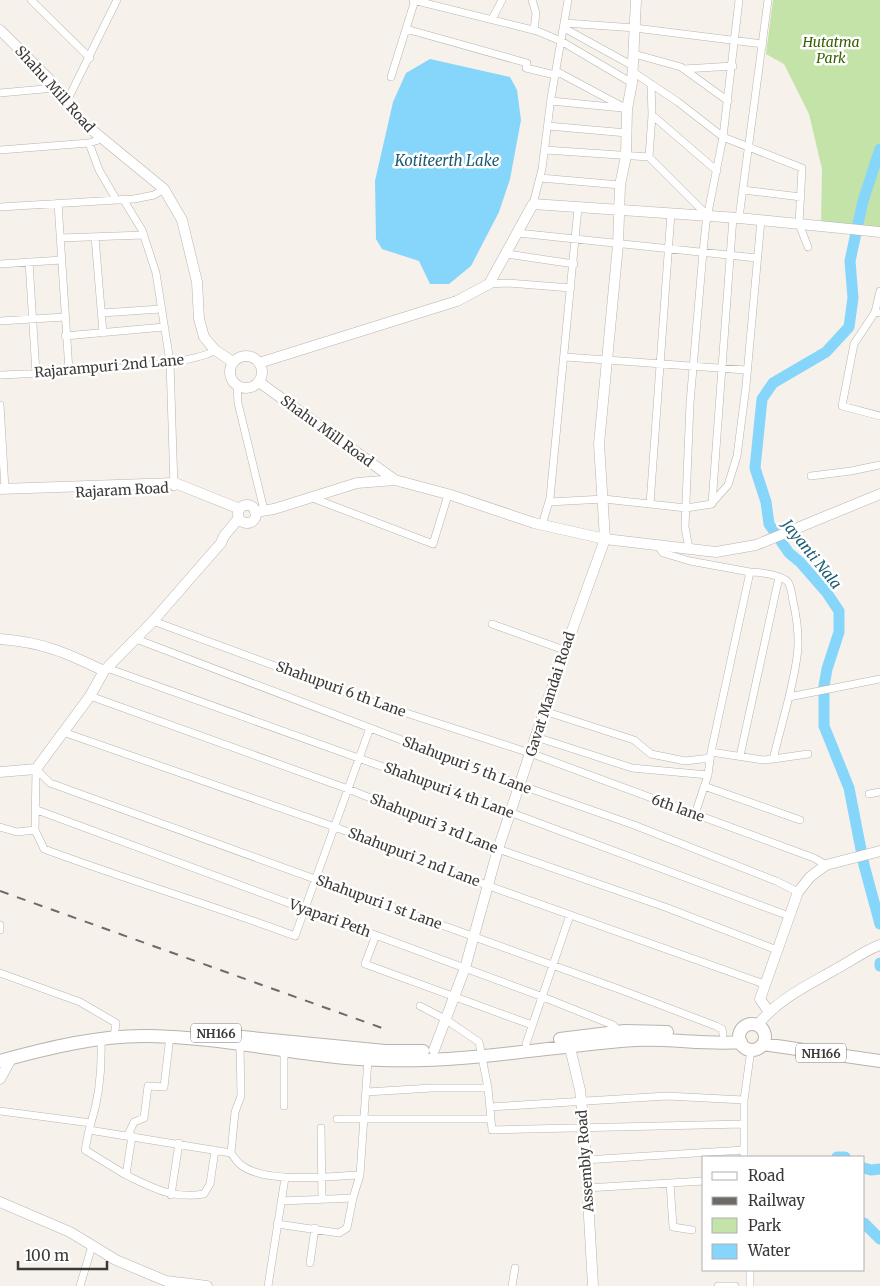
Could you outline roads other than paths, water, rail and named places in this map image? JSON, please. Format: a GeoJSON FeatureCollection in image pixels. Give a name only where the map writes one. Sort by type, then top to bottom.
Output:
{"type":"FeatureCollection","features":[{"type":"Feature","properties":{"kind":"highway"},"geometry":{"type":"LineString","coordinates":[[750,1040],[764,1032],[758,1025]]}},
{"type":"Feature","properties":{"kind":"highway","name":"NH166"},"geometry":{"type":"LineString","coordinates":[[4,1058],[109,1036],[189,1031],[368,1059],[481,1052],[569,1042],[619,1032],[723,1034],[880,1061]]}},
{"type":"Feature","properties":{"kind":"highway","name":"NH166"},"geometry":{"type":"LineString","coordinates":[[109,1036],[170,1036],[240,1045],[385,1051],[434,1050],[481,1052],[526,1044],[569,1042],[750,1040],[880,1056]]}},
{"type":"Feature","properties":{"kind":"street"},"geometry":{"type":"LineString","coordinates":[[31,0],[90,58]]}},
{"type":"Feature","properties":{"kind":"street"},"geometry":{"type":"LineString","coordinates":[[67,101],[90,58],[117,0]]}},
{"type":"Feature","properties":{"kind":"street"},"geometry":{"type":"LineString","coordinates":[[391,77],[414,0],[439,3],[534,30],[561,41],[651,84],[678,102],[723,138],[802,168],[799,224],[808,247]]}},
{"type":"Feature","properties":{"kind":"street"},"geometry":{"type":"LineString","coordinates":[[492,19],[502,0]]}},
{"type":"Feature","properties":{"kind":"street"},"geometry":{"type":"LineString","coordinates":[[532,0],[536,13],[534,30]]}},
{"type":"Feature","properties":{"kind":"street"},"geometry":{"type":"LineString","coordinates":[[489,284],[534,204],[545,150],[555,73],[568,0]]}},
{"type":"Feature","properties":{"kind":"street"},"geometry":{"type":"LineString","coordinates":[[605,539],[604,499],[600,477],[599,444],[618,244],[620,185],[626,156],[627,109],[633,74],[636,0]]}},
{"type":"Feature","properties":{"kind":"street"},"geometry":{"type":"LineString","coordinates":[[689,550],[685,527],[694,366],[704,252],[708,216],[723,138],[733,66],[739,0]]}},
{"type":"Feature","properties":{"kind":"street"},"geometry":{"type":"LineString","coordinates":[[712,504],[729,255],[743,190],[768,0]]}},
{"type":"Feature","properties":{"kind":"street"},"geometry":{"type":"LineString","coordinates":[[564,25],[635,28],[763,44]]}},
{"type":"Feature","properties":{"kind":"street"},"geometry":{"type":"LineString","coordinates":[[564,25],[633,74]]}},
{"type":"Feature","properties":{"kind":"street"},"geometry":{"type":"LineString","coordinates":[[406,28],[527,63],[526,68],[555,73],[627,109]]}},
{"type":"Feature","properties":{"kind":"street","name":"Shahu Mill Road"},"geometry":{"type":"LineString","coordinates":[[0,30],[50,80],[81,121],[164,189],[182,220],[197,282],[199,319],[204,337],[215,350]]}},
{"type":"Feature","properties":{"kind":"street"},"geometry":{"type":"LineString","coordinates":[[634,54],[684,69],[728,101]]}},
{"type":"Feature","properties":{"kind":"street"},"geometry":{"type":"LineString","coordinates":[[684,69],[733,66]]}},
{"type":"Feature","properties":{"kind":"street"},"geometry":{"type":"LineString","coordinates":[[649,157],[652,115],[651,84]]}},
{"type":"Feature","properties":{"kind":"street"},"geometry":{"type":"LineString","coordinates":[[0,93],[55,88]]}},
{"type":"Feature","properties":{"kind":"street"},"geometry":{"type":"LineString","coordinates":[[551,101],[627,109]]}},
{"type":"Feature","properties":{"kind":"street"},"geometry":{"type":"LineString","coordinates":[[652,115],[716,171]]}},
{"type":"Feature","properties":{"kind":"street"},"geometry":{"type":"LineString","coordinates":[[548,126],[627,133]]}},
{"type":"Feature","properties":{"kind":"street"},"geometry":{"type":"LineString","coordinates":[[0,150],[89,143],[102,140]]}},
{"type":"Feature","properties":{"kind":"street"},"geometry":{"type":"LineString","coordinates":[[89,143],[99,170],[144,235],[156,274],[170,362],[175,485]]}},
{"type":"Feature","properties":{"kind":"street"},"geometry":{"type":"LineString","coordinates":[[545,150],[649,157],[708,216]]}},
{"type":"Feature","properties":{"kind":"street"},"geometry":{"type":"LineString","coordinates":[[540,178],[620,185]]}},
{"type":"Feature","properties":{"kind":"street"},"geometry":{"type":"LineString","coordinates":[[0,207],[120,199],[154,195],[164,189]]}},
{"type":"Feature","properties":{"kind":"street"},"geometry":{"type":"LineString","coordinates":[[743,190],[801,197]]}},
{"type":"Feature","properties":{"kind":"street"},"geometry":{"type":"LineString","coordinates":[[58,203],[69,371]]}},
{"type":"Feature","properties":{"kind":"street"},"geometry":{"type":"LineString","coordinates":[[534,204],[761,220],[880,232]]}},
{"type":"Feature","properties":{"kind":"street"},"geometry":{"type":"LineString","coordinates":[[542,525],[549,502],[565,356],[578,208]]}},
{"type":"Feature","properties":{"kind":"street"},"geometry":{"type":"LineString","coordinates":[[650,504],[671,213]]}},
{"type":"Feature","properties":{"kind":"street"},"geometry":{"type":"LineString","coordinates":[[549,502],[604,499],[686,508],[712,504],[728,485],[736,459],[761,220]]}},
{"type":"Feature","properties":{"kind":"street"},"geometry":{"type":"LineString","coordinates":[[518,234],[757,258]]}},
{"type":"Feature","properties":{"kind":"street"},"geometry":{"type":"LineString","coordinates":[[60,238],[144,235]]}},
{"type":"Feature","properties":{"kind":"street"},"geometry":{"type":"LineString","coordinates":[[95,237],[103,333]]}},
{"type":"Feature","properties":{"kind":"street"},"geometry":{"type":"LineString","coordinates":[[507,254],[574,264]]}},
{"type":"Feature","properties":{"kind":"street"},"geometry":{"type":"LineString","coordinates":[[0,264],[62,260]]}},
{"type":"Feature","properties":{"kind":"street"},"geometry":{"type":"LineString","coordinates":[[29,262],[36,373]]}},
{"type":"Feature","properties":{"kind":"street"},"geometry":{"type":"LineString","coordinates":[[259,363],[388,321],[457,301],[489,284],[507,283],[571,288]]}},
{"type":"Feature","properties":{"kind":"street"},"geometry":{"type":"LineString","coordinates":[[880,291],[878,312],[854,344],[842,406],[880,416]]}},
{"type":"Feature","properties":{"kind":"street"},"geometry":{"type":"LineString","coordinates":[[102,313],[161,308]]}},
{"type":"Feature","properties":{"kind":"street"},"geometry":{"type":"LineString","coordinates":[[0,321],[66,317]]}},
{"type":"Feature","properties":{"kind":"street"},"geometry":{"type":"LineString","coordinates":[[66,336],[164,327]]}},
{"type":"Feature","properties":{"kind":"street"},"geometry":{"type":"LineString","coordinates":[[215,350],[233,362]]}},
{"type":"Feature","properties":{"kind":"street","name":"Rajarampuri 2nd Lane"},"geometry":{"type":"LineString","coordinates":[[0,375],[170,362],[204,357],[215,350]]}},
{"type":"Feature","properties":{"kind":"street"},"geometry":{"type":"LineString","coordinates":[[233,362],[246,356],[256,359],[262,373],[258,382],[249,388],[238,386]]}},
{"type":"Feature","properties":{"kind":"street"},"geometry":{"type":"LineString","coordinates":[[565,356],[746,370]]}},
{"type":"Feature","properties":{"kind":"street"},"geometry":{"type":"LineString","coordinates":[[233,362],[230,374],[238,386],[238,403],[259,511]]}},
{"type":"Feature","properties":{"kind":"street","name":"Shahu Mill Road"},"geometry":{"type":"LineString","coordinates":[[258,382],[395,480]]}},
{"type":"Feature","properties":{"kind":"street"},"geometry":{"type":"LineString","coordinates":[[0,406],[2,491]]}},
{"type":"Feature","properties":{"kind":"street"},"geometry":{"type":"LineString","coordinates":[[811,476],[851,472],[880,465]]}},
{"type":"Feature","properties":{"kind":"street"},"geometry":{"type":"LineString","coordinates":[[370,728],[295,936],[236,914],[111,874],[44,850],[36,830],[36,769],[90,696],[105,669],[154,621],[221,543],[229,539],[240,516],[253,520],[259,511],[357,483],[395,480],[542,525],[605,539],[716,552],[756,545],[880,494]]}},
{"type":"Feature","properties":{"kind":"street","name":"Rajaram Road"},"geometry":{"type":"LineString","coordinates":[[2,491],[175,485],[210,500],[240,516],[247,506],[259,511]]}},
{"type":"Feature","properties":{"kind":"street"},"geometry":{"type":"LineString","coordinates":[[310,497],[433,544],[448,495]]}},
{"type":"Feature","properties":{"kind":"street","name":"Gavat Mandai Road"},"geometry":{"type":"LineString","coordinates":[[489,886],[498,849],[512,812],[564,650],[605,539]]}},
{"type":"Feature","properties":{"kind":"street"},"geometry":{"type":"LineString","coordinates":[[658,546],[663,553],[690,561],[779,577],[784,579],[790,586],[799,626],[800,646],[773,759]]}},
{"type":"Feature","properties":{"kind":"street"},"geometry":{"type":"LineString","coordinates":[[695,814],[708,775],[750,572]]}},
{"type":"Feature","properties":{"kind":"street"},"geometry":{"type":"LineString","coordinates":[[740,756],[779,577]]}},
{"type":"Feature","properties":{"kind":"street","name":"Shahupuri 6 th Lane"},"geometry":{"type":"LineString","coordinates":[[154,621],[372,702],[530,753]]}},
{"type":"Feature","properties":{"kind":"street"},"geometry":{"type":"LineString","coordinates":[[492,624],[564,650]]}},
{"type":"Feature","properties":{"kind":"street"},"geometry":{"type":"LineString","coordinates":[[0,639],[37,643],[105,669]]}},
{"type":"Feature","properties":{"kind":"street","name":"Shahupuri 5 th Lane"},"geometry":{"type":"LineString","coordinates":[[136,639],[520,785],[634,825],[767,877],[798,892]]}},
{"type":"Feature","properties":{"kind":"street","name":"Shahupuri 4 th Lane"},"geometry":{"type":"LineString","coordinates":[[105,669],[512,812],[789,916]]}},
{"type":"Feature","properties":{"kind":"street"},"geometry":{"type":"LineString","coordinates":[[789,697],[880,679]]}},
{"type":"Feature","properties":{"kind":"street","name":"Shahupuri 3 rd Lane"},"geometry":{"type":"LineString","coordinates":[[90,696],[348,789],[498,849],[665,907],[777,950]]}},
{"type":"Feature","properties":{"kind":"street"},"geometry":{"type":"LineString","coordinates":[[544,712],[634,740],[651,754],[685,761],[740,756],[773,759],[808,754]]}},
{"type":"Feature","properties":{"kind":"street","name":"Shahupuri 2 nd Lane"},"geometry":{"type":"LineString","coordinates":[[63,732],[335,826],[489,886],[764,984]]}},
{"type":"Feature","properties":{"kind":"street"},"geometry":{"type":"LineString","coordinates":[[536,737],[632,768],[708,775]]}},
{"type":"Feature","properties":{"kind":"street","name":"6th lane"},"geometry":{"type":"LineString","coordinates":[[530,753],[826,865]]}},
{"type":"Feature","properties":{"kind":"street"},"geometry":{"type":"LineString","coordinates":[[0,772],[36,769]]}},
{"type":"Feature","properties":{"kind":"street","name":"Shahupuri 1 st Lane"},"geometry":{"type":"LineString","coordinates":[[36,769],[50,783],[716,1026],[722,1030],[723,1034]]}},
{"type":"Feature","properties":{"kind":"street"},"geometry":{"type":"LineString","coordinates":[[704,786],[800,820]]}},
{"type":"Feature","properties":{"kind":"street"},"geometry":{"type":"LineString","coordinates":[[869,794],[880,792]]}},
{"type":"Feature","properties":{"kind":"street","name":"Vyapari Peth"},"geometry":{"type":"LineString","coordinates":[[37,810],[543,997],[613,1026],[619,1032]]}},
{"type":"Feature","properties":{"kind":"street"},"geometry":{"type":"LineString","coordinates":[[0,827],[17,832],[36,830]]}},
{"type":"Feature","properties":{"kind":"street"},"geometry":{"type":"LineString","coordinates":[[769,1012],[760,999],[798,892],[810,877],[826,865],[876,852]]}},
{"type":"Feature","properties":{"kind":"street"},"geometry":{"type":"LineString","coordinates":[[434,1050],[465,968],[489,886]]}},
{"type":"Feature","properties":{"kind":"street"},"geometry":{"type":"LineString","coordinates":[[526,1044],[570,915]]}},
{"type":"Feature","properties":{"kind":"street"},"geometry":{"type":"LineString","coordinates":[[376,935],[365,964],[532,1025]]}},
{"type":"Feature","properties":{"kind":"street"},"geometry":{"type":"LineString","coordinates":[[758,1025],[769,1012],[800,989],[864,951],[880,945]]}},
{"type":"Feature","properties":{"kind":"street"},"geometry":{"type":"LineString","coordinates":[[0,973],[80,1002],[116,1023],[109,1036],[99,1093],[85,1150],[126,1176],[171,1195],[188,1196],[204,1194],[210,1184],[215,1150]]}},
{"type":"Feature","properties":{"kind":"street"},"geometry":{"type":"LineString","coordinates":[[420,1006],[445,1019],[474,1038],[481,1052],[488,1088],[492,1130],[744,1124]]}},
{"type":"Feature","properties":{"kind":"street"},"geometry":{"type":"LineString","coordinates":[[126,1176],[130,1136],[134,1122],[144,1118],[148,1086],[164,1087],[170,1036]]}},
{"type":"Feature","properties":{"kind":"street"},"geometry":{"type":"LineString","coordinates":[[584,1160],[744,1154],[744,1100],[750,1040]]}},
{"type":"Feature","properties":{"kind":"street","name":"Assembly Road"},"geometry":{"type":"LineString","coordinates":[[569,1042],[584,1129],[584,1160],[593,1286]]}},
{"type":"Feature","properties":{"kind":"street"},"geometry":{"type":"LineString","coordinates":[[231,1153],[235,1112],[240,1096],[240,1045]]}},
{"type":"Feature","properties":{"kind":"street"},"geometry":{"type":"LineString","coordinates":[[284,1046],[284,1106]]}},
{"type":"Feature","properties":{"kind":"street"},"geometry":{"type":"LineString","coordinates":[[0,1079],[4,1058]]}},
{"type":"Feature","properties":{"kind":"street"},"geometry":{"type":"LineString","coordinates":[[277,1224],[339,1233],[344,1231],[349,1222],[360,1174],[368,1059]]}},
{"type":"Feature","properties":{"kind":"street"},"geometry":{"type":"LineString","coordinates":[[366,1092],[432,1088],[488,1088]]}},
{"type":"Feature","properties":{"kind":"street"},"geometry":{"type":"LineString","coordinates":[[490,1107],[667,1096],[744,1100]]}},
{"type":"Feature","properties":{"kind":"street"},"geometry":{"type":"LineString","coordinates":[[0,1112],[231,1153],[241,1166],[267,1175],[285,1178],[360,1174]]}},
{"type":"Feature","properties":{"kind":"street"},"geometry":{"type":"LineString","coordinates":[[337,1119],[491,1119]]}},
{"type":"Feature","properties":{"kind":"street"},"geometry":{"type":"LineString","coordinates":[[321,1128],[322,1200]]}},
{"type":"Feature","properties":{"kind":"street"},"geometry":{"type":"LineString","coordinates":[[171,1195],[179,1143]]}},
{"type":"Feature","properties":{"kind":"street"},"geometry":{"type":"LineString","coordinates":[[268,1286],[285,1178]]}},
{"type":"Feature","properties":{"kind":"street"},"geometry":{"type":"LineString","coordinates":[[586,1188],[702,1181]]}},
{"type":"Feature","properties":{"kind":"street"},"geometry":{"type":"LineString","coordinates":[[670,1183],[673,1227],[692,1230]]}},
{"type":"Feature","properties":{"kind":"street"},"geometry":{"type":"LineString","coordinates":[[281,1201],[353,1198]]}},
{"type":"Feature","properties":{"kind":"street"},"geometry":{"type":"LineString","coordinates":[[0,1202],[70,1232],[116,1260],[166,1283],[206,1286]]}},
{"type":"Feature","properties":{"kind":"street"},"geometry":{"type":"LineString","coordinates":[[310,1263],[314,1228]]}},
{"type":"Feature","properties":{"kind":"street"},"geometry":{"type":"LineString","coordinates":[[80,1286],[92,1246]]}},
{"type":"Feature","properties":{"kind":"street"},"geometry":{"type":"LineString","coordinates":[[512,1286],[515,1268]]}},
{"type":"Feature","properties":{"kind":"street"},"geometry":{"type":"LineString","coordinates":[[750,1271],[750,1286]]}},
{"type":"Feature","properties":{"kind":"street"},"geometry":{"type":"LineString","coordinates":[[721,1286],[735,1286]]}},
{"type":"Feature","properties":{"kind":"water","name":"Kotiteerth Lake"},"geometry":{"type":"Polygon","coordinates":[[[430,59],[510,77],[517,90],[521,120],[510,179],[499,212],[471,266],[449,284],[430,284],[419,261],[382,249],[376,239],[375,181],[393,102],[406,73],[430,59]]]}},
{"type":"Feature","properties":{"kind":"waterway","name":"Jayanti Nala"},"geometry":{"type":"LineString","coordinates":[[880,149],[863,201],[850,261],[853,298],[849,327],[826,352],[773,383],[762,399],[755,468],[766,502],[769,524],[789,553],[800,562],[827,593],[839,611],[839,632],[827,669],[824,686],[824,726],[849,788],[864,865],[880,924]]}},
{"type":"Feature","properties":{"kind":"waterway","name":"Jayanti Nala"},"geometry":{"type":"LineString","coordinates":[[865,1168],[880,1169]]}},
{"type":"Feature","properties":{"kind":"waterway","name":"Jayanti Nala"},"geometry":{"type":"LineString","coordinates":[[865,1224],[880,1239]]}},
{"type":"Feature","properties":{"kind":"railway"},"geometry":{"type":"LineString","coordinates":[[0,891],[382,1028]]}},
{"type":"Feature","properties":{"kind":"park label","name":"Hutatma Park"},"geometry":{"type":"Point","coordinates":[831,50]}}]}
